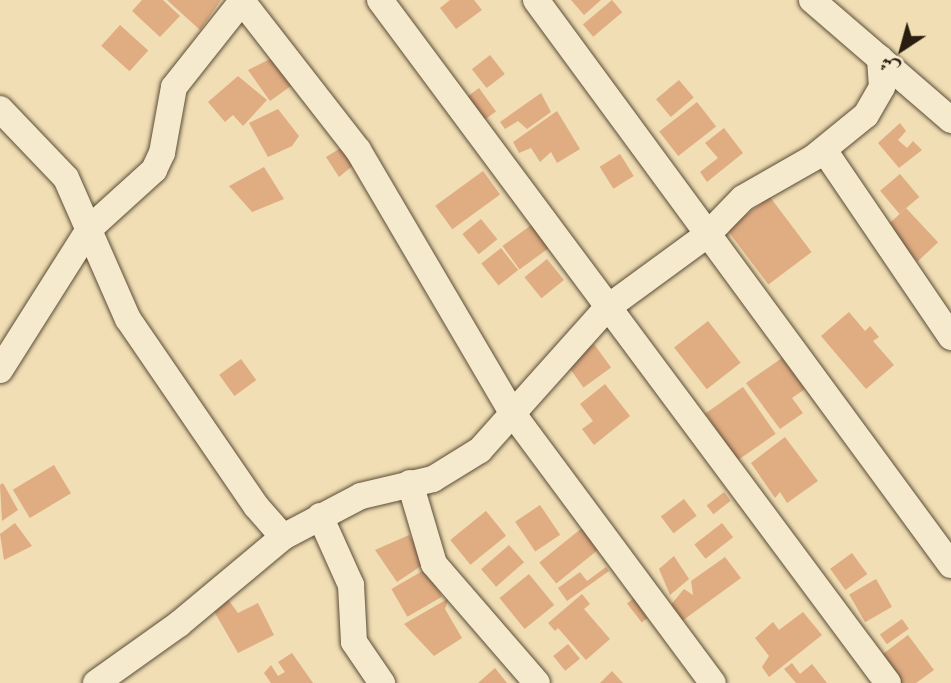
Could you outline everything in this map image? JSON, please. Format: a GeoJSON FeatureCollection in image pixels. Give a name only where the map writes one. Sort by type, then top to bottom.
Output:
{"type":"FeatureCollection","features":[{"type":"Feature","properties":{"kind":"street"},"geometry":{"type":"LineString","coordinates":[[0,370],[89,229],[154,170],[162,153],[174,87],[243,0],[358,150],[513,414],[713,683]]}},
{"type":"Feature","properties":{"kind":"street"},"geometry":{"type":"LineString","coordinates":[[380,0],[888,683]]}},
{"type":"Feature","properties":{"kind":"street"},"geometry":{"type":"LineString","coordinates":[[536,0],[951,565]]}},
{"type":"Feature","properties":{"kind":"street"},"geometry":{"type":"LineString","coordinates":[[813,0],[951,120]]}},
{"type":"Feature","properties":{"kind":"street"},"geometry":{"type":"LineString","coordinates":[[96,683],[179,624],[283,537],[361,496],[433,479],[458,467],[513,414],[607,308],[708,234],[743,198],[824,150],[878,101],[882,87],[880,58]]}},
{"type":"Feature","properties":{"kind":"street"},"geometry":{"type":"LineString","coordinates":[[0,109],[65,178],[128,318],[248,495],[283,537]]}},
{"type":"Feature","properties":{"kind":"street"},"geometry":{"type":"LineString","coordinates":[[824,150],[951,337]]}},
{"type":"Feature","properties":{"kind":"street"},"geometry":{"type":"LineString","coordinates":[[410,483],[433,564],[537,683]]}},
{"type":"Feature","properties":{"kind":"street"},"geometry":{"type":"LineString","coordinates":[[320,516],[351,585],[354,642],[382,683]]}},
{"type":"Feature","properties":{"kind":"building"},"geometry":{"type":"Polygon","coordinates":[[[142,0],[163,0],[180,16],[160,37],[132,11],[142,0]]]}},
{"type":"Feature","properties":{"kind":"building"},"geometry":{"type":"Polygon","coordinates":[[[167,0],[221,0],[200,30],[167,0]]]}},
{"type":"Feature","properties":{"kind":"building"},"geometry":{"type":"Polygon","coordinates":[[[450,0],[474,0],[482,10],[456,29],[440,8],[450,0]]]}},
{"type":"Feature","properties":{"kind":"building"},"geometry":{"type":"Polygon","coordinates":[[[571,0],[601,0],[584,15],[571,0]]]}},
{"type":"Feature","properties":{"kind":"building"},"geometry":{"type":"Polygon","coordinates":[[[612,0],[622,12],[593,37],[583,24],[612,0]]]}},
{"type":"Feature","properties":{"kind":"building"},"geometry":{"type":"Polygon","coordinates":[[[120,25],[148,50],[130,71],[101,46],[120,25]]]}},
{"type":"Feature","properties":{"kind":"building"},"geometry":{"type":"Polygon","coordinates":[[[278,55],[295,83],[270,101],[248,70],[278,55]]]}},
{"type":"Feature","properties":{"kind":"building"},"geometry":{"type":"Polygon","coordinates":[[[490,55],[505,74],[487,88],[472,69],[490,55]]]}},
{"type":"Feature","properties":{"kind":"building"},"geometry":{"type":"Polygon","coordinates":[[[238,76],[267,100],[243,126],[233,115],[225,122],[208,102],[238,76]]]}},
{"type":"Feature","properties":{"kind":"building"},"geometry":{"type":"Polygon","coordinates":[[[679,80],[694,98],[671,117],[656,99],[679,80]]]}},
{"type":"Feature","properties":{"kind":"building"},"geometry":{"type":"Polygon","coordinates":[[[479,88],[496,111],[483,121],[466,97],[479,88]]]}},
{"type":"Feature","properties":{"kind":"building"},"geometry":{"type":"Polygon","coordinates":[[[541,93],[551,112],[527,129],[518,121],[505,129],[500,122],[541,93]]]}},
{"type":"Feature","properties":{"kind":"building"},"geometry":{"type":"Polygon","coordinates":[[[697,102],[716,126],[678,156],[659,132],[697,102]]]}},
{"type":"Feature","properties":{"kind":"building"},"geometry":{"type":"Polygon","coordinates":[[[278,109],[299,136],[292,146],[268,157],[249,123],[278,109]]]}},
{"type":"Feature","properties":{"kind":"building"},"geometry":{"type":"Polygon","coordinates":[[[557,111],[580,149],[557,163],[551,152],[540,162],[531,148],[519,153],[513,142],[557,111]]]}},
{"type":"Feature","properties":{"kind":"building"},"geometry":{"type":"Polygon","coordinates":[[[900,123],[906,131],[898,140],[907,148],[913,141],[922,150],[899,168],[878,143],[900,123]]]}},
{"type":"Feature","properties":{"kind":"building"},"geometry":{"type":"Polygon","coordinates":[[[724,128],[743,153],[707,182],[700,172],[718,158],[705,143],[724,128]]]}},
{"type":"Feature","properties":{"kind":"building"},"geometry":{"type":"Polygon","coordinates":[[[344,146],[356,163],[339,177],[326,157],[344,146]]]}},
{"type":"Feature","properties":{"kind":"building"},"geometry":{"type":"Polygon","coordinates":[[[620,154],[634,176],[613,189],[600,167],[620,154]]]}},
{"type":"Feature","properties":{"kind":"building"},"geometry":{"type":"Polygon","coordinates":[[[264,167],[284,199],[252,212],[229,186],[264,167]]]}},
{"type":"Feature","properties":{"kind":"building"},"geometry":{"type":"Polygon","coordinates":[[[483,171],[500,194],[452,229],[435,206],[483,171]]]}},
{"type":"Feature","properties":{"kind":"building"},"geometry":{"type":"Polygon","coordinates":[[[900,174],[919,197],[899,214],[880,191],[900,174]]]}},
{"type":"Feature","properties":{"kind":"building"},"geometry":{"type":"Polygon","coordinates":[[[770,197],[812,252],[768,285],[727,229],[770,197]]]}},
{"type":"Feature","properties":{"kind":"building"},"geometry":{"type":"Polygon","coordinates":[[[906,208],[938,242],[918,261],[886,227],[906,208]]]}},
{"type":"Feature","properties":{"kind":"building"},"geometry":{"type":"Polygon","coordinates":[[[481,219],[497,239],[479,254],[462,234],[481,219]]]}},
{"type":"Feature","properties":{"kind":"building"},"geometry":{"type":"Polygon","coordinates":[[[534,223],[551,246],[519,269],[502,246],[534,223]]]}},
{"type":"Feature","properties":{"kind":"building"},"geometry":{"type":"Polygon","coordinates":[[[501,248],[518,270],[499,285],[481,263],[501,248]]]}},
{"type":"Feature","properties":{"kind":"building"},"geometry":{"type":"Polygon","coordinates":[[[547,259],[564,280],[541,298],[524,277],[547,259]]]}},
{"type":"Feature","properties":{"kind":"building"},"geometry":{"type":"Polygon","coordinates":[[[849,312],[865,331],[870,326],[879,337],[873,341],[894,365],[866,389],[821,336],[849,312]]]}},
{"type":"Feature","properties":{"kind":"building"},"geometry":{"type":"Polygon","coordinates":[[[708,321],[741,363],[707,389],[674,347],[708,321]]]}},
{"type":"Feature","properties":{"kind":"building"},"geometry":{"type":"Polygon","coordinates":[[[594,344],[611,367],[584,387],[566,364],[594,344]]]}},
{"type":"Feature","properties":{"kind":"building"},"geometry":{"type":"Polygon","coordinates":[[[782,358],[805,389],[792,398],[803,413],[780,429],[746,383],[782,358]]]}},
{"type":"Feature","properties":{"kind":"building"},"geometry":{"type":"Polygon","coordinates":[[[241,359],[256,380],[234,396],[219,375],[241,359]]]}},
{"type":"Feature","properties":{"kind":"building"},"geometry":{"type":"Polygon","coordinates":[[[605,384],[630,416],[594,445],[582,429],[593,421],[580,404],[605,384]]]}},
{"type":"Feature","properties":{"kind":"building"},"geometry":{"type":"Polygon","coordinates":[[[743,387],[776,434],[738,460],[705,413],[743,387]]]}},
{"type":"Feature","properties":{"kind":"building"},"geometry":{"type":"Polygon","coordinates":[[[785,437],[818,481],[787,503],[780,492],[775,498],[751,463],[785,437]]]}},
{"type":"Feature","properties":{"kind":"building"},"geometry":{"type":"Polygon","coordinates":[[[54,465],[71,493],[30,518],[13,490],[54,465]]]}},
{"type":"Feature","properties":{"kind":"building"},"geometry":{"type":"Polygon","coordinates":[[[3,483],[18,510],[2,521],[0,485],[3,483]]]}},
{"type":"Feature","properties":{"kind":"building"},"geometry":{"type":"Polygon","coordinates":[[[724,492],[731,501],[713,514],[707,506],[724,492]]]}},
{"type":"Feature","properties":{"kind":"building"},"geometry":{"type":"Polygon","coordinates":[[[684,499],[697,516],[673,533],[661,516],[684,499]]]}},
{"type":"Feature","properties":{"kind":"building"},"geometry":{"type":"Polygon","coordinates":[[[540,505],[560,535],[535,552],[515,522],[540,505]]]}},
{"type":"Feature","properties":{"kind":"building"},"geometry":{"type":"Polygon","coordinates":[[[486,511],[506,536],[470,565],[450,540],[486,511]]]}},
{"type":"Feature","properties":{"kind":"building"},"geometry":{"type":"Polygon","coordinates":[[[15,523],[32,546],[4,560],[0,534],[15,523]]]}},
{"type":"Feature","properties":{"kind":"building"},"geometry":{"type":"Polygon","coordinates":[[[722,523],[733,537],[706,559],[694,545],[722,523]]]}},
{"type":"Feature","properties":{"kind":"building"},"geometry":{"type":"Polygon","coordinates":[[[582,528],[599,549],[556,584],[539,563],[582,528]]]}},
{"type":"Feature","properties":{"kind":"building"},"geometry":{"type":"Polygon","coordinates":[[[409,535],[427,562],[397,582],[375,550],[409,535]]]}},
{"type":"Feature","properties":{"kind":"building"},"geometry":{"type":"Polygon","coordinates":[[[509,545],[524,562],[496,587],[481,569],[509,545]]]}},
{"type":"Feature","properties":{"kind":"building"},"geometry":{"type":"Polygon","coordinates":[[[852,553],[867,574],[845,590],[830,569],[852,553]]]}},
{"type":"Feature","properties":{"kind":"building"},"geometry":{"type":"Polygon","coordinates":[[[674,556],[689,579],[670,595],[659,569],[674,556]]]}},
{"type":"Feature","properties":{"kind":"building"},"geometry":{"type":"Polygon","coordinates":[[[725,557],[741,578],[682,621],[669,607],[684,589],[693,595],[691,581],[725,557]]]}},
{"type":"Feature","properties":{"kind":"building"},"geometry":{"type":"Polygon","coordinates":[[[606,567],[609,571],[567,601],[558,588],[580,572],[587,581],[606,567]]]}},
{"type":"Feature","properties":{"kind":"building"},"geometry":{"type":"Polygon","coordinates":[[[426,569],[442,597],[407,617],[391,589],[426,569]]]}},
{"type":"Feature","properties":{"kind":"building"},"geometry":{"type":"Polygon","coordinates":[[[529,574],[554,605],[525,629],[499,598],[529,574]]]}},
{"type":"Feature","properties":{"kind":"building"},"geometry":{"type":"Polygon","coordinates":[[[876,579],[892,607],[865,622],[849,594],[876,579]]]}},
{"type":"Feature","properties":{"kind":"building"},"geometry":{"type":"Polygon","coordinates":[[[582,594],[590,604],[584,609],[610,639],[586,660],[558,628],[555,631],[548,623],[582,594]]]}},
{"type":"Feature","properties":{"kind":"building"},"geometry":{"type":"Polygon","coordinates":[[[638,595],[653,614],[642,623],[627,604],[638,595]]]}},
{"type":"Feature","properties":{"kind":"building"},"geometry":{"type":"Polygon","coordinates":[[[227,598],[238,613],[258,603],[274,635],[238,653],[211,606],[227,598]]]}},
{"type":"Feature","properties":{"kind":"building"},"geometry":{"type":"Polygon","coordinates":[[[449,598],[445,609],[462,638],[434,656],[404,624],[449,598]]]}},
{"type":"Feature","properties":{"kind":"building"},"geometry":{"type":"Polygon","coordinates":[[[803,612],[822,635],[769,677],[762,667],[769,656],[755,638],[773,622],[779,630],[803,612]]]}},
{"type":"Feature","properties":{"kind":"building"},"geometry":{"type":"Polygon","coordinates":[[[902,619],[909,629],[887,644],[880,634],[902,619]]]}},
{"type":"Feature","properties":{"kind":"building"},"geometry":{"type":"Polygon","coordinates":[[[908,635],[934,670],[916,683],[892,683],[875,660],[908,635]]]}},
{"type":"Feature","properties":{"kind":"building"},"geometry":{"type":"Polygon","coordinates":[[[568,644],[580,659],[565,671],[553,656],[568,644]]]}},
{"type":"Feature","properties":{"kind":"building"},"geometry":{"type":"Polygon","coordinates":[[[292,653],[313,683],[271,683],[264,673],[271,665],[278,676],[285,672],[278,662],[292,653]]]}},
{"type":"Feature","properties":{"kind":"building"},"geometry":{"type":"Polygon","coordinates":[[[792,663],[800,674],[812,664],[827,683],[796,683],[784,669],[792,663]]]}},
{"type":"Feature","properties":{"kind":"building"},"geometry":{"type":"Polygon","coordinates":[[[495,668],[507,683],[478,683],[495,668]]]}},
{"type":"Feature","properties":{"kind":"building"},"geometry":{"type":"Polygon","coordinates":[[[612,671],[623,683],[600,683],[612,671]]]}}]}
